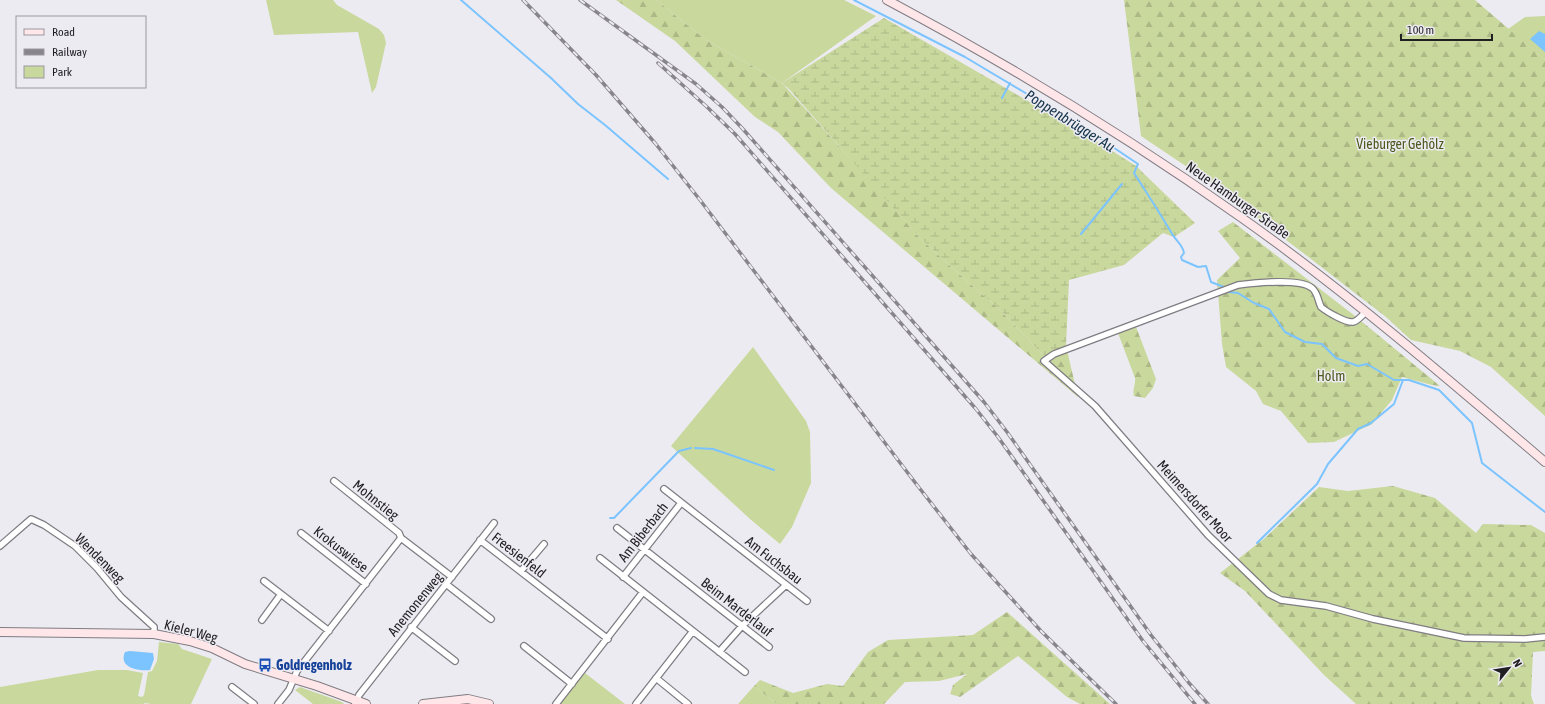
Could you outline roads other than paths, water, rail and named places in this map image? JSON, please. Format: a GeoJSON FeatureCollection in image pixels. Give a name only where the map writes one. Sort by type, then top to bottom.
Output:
{"type":"FeatureCollection","features":[{"type":"Feature","properties":{"kind":"main road","name":"Neue Hamburger Straße"},"geometry":{"type":"LineString","coordinates":[[887,0],[974,47],[1056,95],[1129,141],[1244,219],[1306,265],[1422,357],[1545,462]]}},
{"type":"Feature","properties":{"kind":"main road","name":"Kieler Weg"},"geometry":{"type":"LineString","coordinates":[[0,632],[154,634],[173,637],[207,646],[245,664],[317,686],[356,702],[366,704]]}},
{"type":"Feature","properties":{"kind":"main road"},"geometry":{"type":"LineString","coordinates":[[423,704],[468,699],[489,704]]}},
{"type":"Feature","properties":{"kind":"street","name":"Meimersdorfer Moor"},"geometry":{"type":"LineString","coordinates":[[1366,312],[1354,322],[1346,321],[1321,307],[1316,292],[1312,288],[1303,284],[1258,282],[1238,285],[1054,354],[1044,361],[1095,406],[1208,535],[1269,594],[1281,600],[1326,606],[1373,619],[1464,638],[1545,637]]}},
{"type":"Feature","properties":{"kind":"street","name":"Mohnstieg"},"geometry":{"type":"LineString","coordinates":[[334,481],[399,533],[401,538],[452,577]]}},
{"type":"Feature","properties":{"kind":"street","name":"Am Fuchsbau"},"geometry":{"type":"LineString","coordinates":[[664,489],[807,601]]}},
{"type":"Feature","properties":{"kind":"street","name":"Am Biberbach"},"geometry":{"type":"LineString","coordinates":[[623,576],[681,503]]}},
{"type":"Feature","properties":{"kind":"street","name":"Wendenweg"},"geometry":{"type":"LineString","coordinates":[[0,546],[31,519],[44,525],[75,546],[97,568],[122,597],[154,627],[154,634]]}},
{"type":"Feature","properties":{"kind":"street","name":"Anemonenweg"},"geometry":{"type":"LineString","coordinates":[[356,702],[359,694],[494,523]]}},
{"type":"Feature","properties":{"kind":"street","name":"Beim Marderlauf"},"geometry":{"type":"LineString","coordinates":[[617,528],[769,647]]}},
{"type":"Feature","properties":{"kind":"street","name":"Krokuswiese"},"geometry":{"type":"LineString","coordinates":[[301,533],[366,584]]}},
{"type":"Feature","properties":{"kind":"street"},"geometry":{"type":"LineString","coordinates":[[278,704],[289,690],[297,671],[401,538]]}},
{"type":"Feature","properties":{"kind":"street","name":"Freesienfeld"},"geometry":{"type":"LineString","coordinates":[[480,540],[608,639]]}},
{"type":"Feature","properties":{"kind":"street"},"geometry":{"type":"LineString","coordinates":[[521,571],[544,544]]}},
{"type":"Feature","properties":{"kind":"street","name":"Am Biberbach"},"geometry":{"type":"LineString","coordinates":[[600,558],[745,672]]}},
{"type":"Feature","properties":{"kind":"street"},"geometry":{"type":"LineString","coordinates":[[264,581],[329,631]]}},
{"type":"Feature","properties":{"kind":"street"},"geometry":{"type":"LineString","coordinates":[[446,584],[491,619]]}},
{"type":"Feature","properties":{"kind":"street"},"geometry":{"type":"LineString","coordinates":[[720,652],[742,626],[786,585]]}},
{"type":"Feature","properties":{"kind":"street"},"geometry":{"type":"LineString","coordinates":[[556,704],[643,592]]}},
{"type":"Feature","properties":{"kind":"street"},"geometry":{"type":"LineString","coordinates":[[262,620],[281,594]]}},
{"type":"Feature","properties":{"kind":"street"},"geometry":{"type":"LineString","coordinates":[[411,628],[455,661]]}},
{"type":"Feature","properties":{"kind":"street"},"geometry":{"type":"LineString","coordinates":[[636,704],[693,631]]}},
{"type":"Feature","properties":{"kind":"street"},"geometry":{"type":"LineString","coordinates":[[524,646],[572,684]]}},
{"type":"Feature","properties":{"kind":"street"},"geometry":{"type":"LineString","coordinates":[[656,678],[688,704]]}},
{"type":"Feature","properties":{"kind":"street"},"geometry":{"type":"LineString","coordinates":[[232,687],[254,704]]}},
{"type":"Feature","properties":{"kind":"water"},"geometry":{"type":"Polygon","coordinates":[[[1539,31],[1545,34],[1545,52],[1530,39],[1539,31]]]}},
{"type":"Feature","properties":{"kind":"water"},"geometry":{"type":"Polygon","coordinates":[[[125,652],[153,653],[154,659],[150,670],[135,669],[127,665],[124,662],[125,652]]]}},
{"type":"Feature","properties":{"kind":"waterway"},"geometry":{"type":"LineString","coordinates":[[461,0],[551,78],[578,104],[668,179]]}},
{"type":"Feature","properties":{"kind":"waterway","name":"Poppenbrügger Au"},"geometry":{"type":"LineString","coordinates":[[854,0],[965,57],[1089,131],[1138,164],[1134,173],[1182,247],[1184,253],[1181,257],[1182,260],[1198,267],[1206,266],[1211,282],[1224,287]]}},
{"type":"Feature","properties":{"kind":"waterway"},"geometry":{"type":"LineString","coordinates":[[1002,98],[1010,83]]}},
{"type":"Feature","properties":{"kind":"waterway"},"geometry":{"type":"LineString","coordinates":[[1081,234],[1122,184]]}},
{"type":"Feature","properties":{"kind":"waterway","name":"Poppenbrügger Au"},"geometry":{"type":"LineString","coordinates":[[1229,292],[1238,293],[1254,303],[1269,309],[1285,332],[1305,342],[1322,344],[1336,358],[1358,366],[1367,364],[1394,380],[1409,380],[1439,390],[1472,423],[1482,463],[1545,512]]}},
{"type":"Feature","properties":{"kind":"waterway"},"geometry":{"type":"LineString","coordinates":[[1257,543],[1317,484],[1328,464],[1358,429],[1371,423],[1394,404],[1403,380]]}},
{"type":"Feature","properties":{"kind":"waterway"},"geometry":{"type":"LineString","coordinates":[[610,518],[614,518],[679,451],[691,448]]}},
{"type":"Feature","properties":{"kind":"waterway"},"geometry":{"type":"LineString","coordinates":[[695,448],[713,449],[774,470]]}},
{"type":"Feature","properties":{"kind":"railway"},"geometry":{"type":"LineString","coordinates":[[523,0],[596,75],[655,143],[971,554],[1041,631],[1116,704]]}},
{"type":"Feature","properties":{"kind":"railway"},"geometry":{"type":"LineString","coordinates":[[580,0],[696,84],[722,107],[742,128],[984,402],[1007,432],[1151,635],[1189,683],[1208,704]]}},
{"type":"Feature","properties":{"kind":"railway"},"geometry":{"type":"LineString","coordinates":[[658,63],[735,134],[976,409],[998,437],[1143,641],[1195,704]]}},
{"type":"Feature","properties":{"kind":"place","name":"Goldregenholz"},"geometry":{"type":"Point","coordinates":[265,665]}},
{"type":"Feature","properties":{"kind":"park label","name":"Vieburger Gehölz"},"geometry":{"type":"Point","coordinates":[1400,144]}},
{"type":"Feature","properties":{"kind":"park label","name":"Holm"},"geometry":{"type":"Point","coordinates":[1331,376]}}]}
